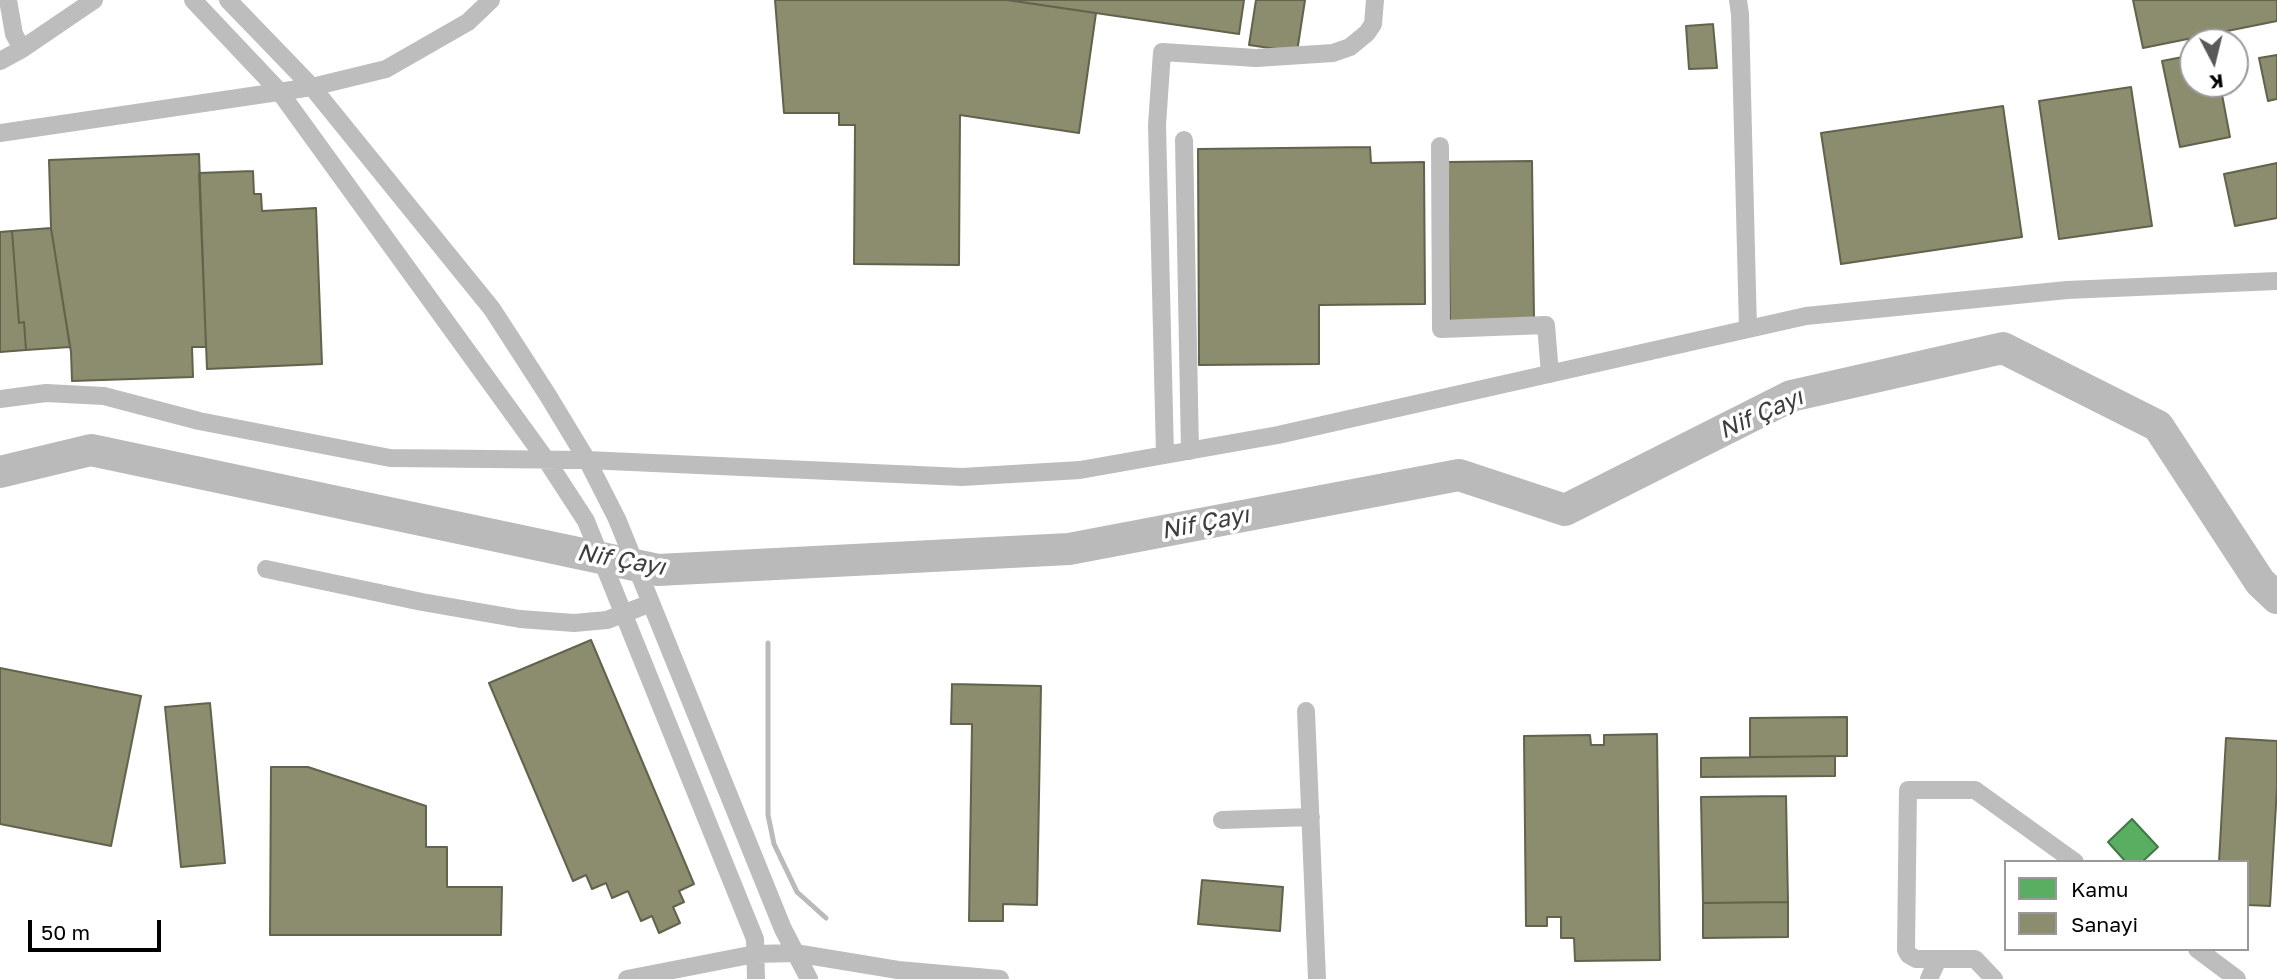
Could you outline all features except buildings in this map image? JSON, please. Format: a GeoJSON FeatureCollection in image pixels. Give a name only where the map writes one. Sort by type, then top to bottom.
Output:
{"type":"FeatureCollection","features":[{"type":"Feature","properties":{"kind":"street"},"geometry":{"type":"LineString","coordinates":[[8,0],[14,34],[22,49]]}},
{"type":"Feature","properties":{"kind":"street"},"geometry":{"type":"LineString","coordinates":[[0,61],[94,0]]}},
{"type":"Feature","properties":{"kind":"street"},"geometry":{"type":"LineString","coordinates":[[193,0],[279,91],[547,461],[586,521],[755,939],[756,979]]}},
{"type":"Feature","properties":{"kind":"street"},"geometry":{"type":"LineString","coordinates":[[228,0],[312,87],[492,309],[587,460],[617,519],[783,929],[809,979]]}},
{"type":"Feature","properties":{"kind":"street"},"geometry":{"type":"LineString","coordinates":[[0,133],[312,87],[386,69],[468,22],[491,0]]}},
{"type":"Feature","properties":{"kind":"street"},"geometry":{"type":"LineString","coordinates":[[1165,455],[1157,125],[1162,52],[1256,58],[1333,53],[1350,47],[1367,33],[1373,24],[1375,0]]}},
{"type":"Feature","properties":{"kind":"street"},"geometry":{"type":"LineString","coordinates":[[1738,0],[1748,329]]}},
{"type":"Feature","properties":{"kind":"street"},"geometry":{"type":"LineString","coordinates":[[1184,140],[1190,451]]}},
{"type":"Feature","properties":{"kind":"street"},"geometry":{"type":"LineString","coordinates":[[1440,146],[1441,329],[1546,325],[1550,374]]}},
{"type":"Feature","properties":{"kind":"street"},"geometry":{"type":"LineString","coordinates":[[0,399],[46,393],[104,396],[199,421],[390,458],[587,460],[962,477],[1080,470],[1278,435],[1806,316],[2067,290],[2277,281]]}},
{"type":"Feature","properties":{"kind":"street"},"geometry":{"type":"LineString","coordinates":[[265,569],[422,602],[520,619],[574,623],[607,620],[651,603]]}},
{"type":"Feature","properties":{"kind":"street"},"geometry":{"type":"LineString","coordinates":[[1306,711],[1317,979]]}},
{"type":"Feature","properties":{"kind":"street"},"geometry":{"type":"LineString","coordinates":[[1994,979],[1975,959],[1916,958],[1906,950],[1908,790],[1975,790],[2073,860]]}},
{"type":"Feature","properties":{"kind":"street"},"geometry":{"type":"LineString","coordinates":[[1222,820],[1311,817]]}},
{"type":"Feature","properties":{"kind":"street"},"geometry":{"type":"LineString","coordinates":[[2200,951],[2237,979]]}},
{"type":"Feature","properties":{"kind":"street"},"geometry":{"type":"LineString","coordinates":[[628,979],[755,954],[796,953],[898,970],[1000,979]]}},
{"type":"Feature","properties":{"kind":"street"},"geometry":{"type":"LineString","coordinates":[[1929,979],[1938,959]]}},
{"type":"Feature","properties":{"kind":"waterway","name":"Nif Çayı"},"geometry":{"type":"LineString","coordinates":[[0,472],[91,450],[658,570],[1069,549],[1459,475],[1565,510],[1791,396],[2003,348],[2158,426],[2260,582],[2277,598]]}},
{"type":"Feature","properties":{"kind":"waterway"},"geometry":{"type":"LineString","coordinates":[[768,643],[768,815],[774,844],[797,892],[826,918]]}}]}
